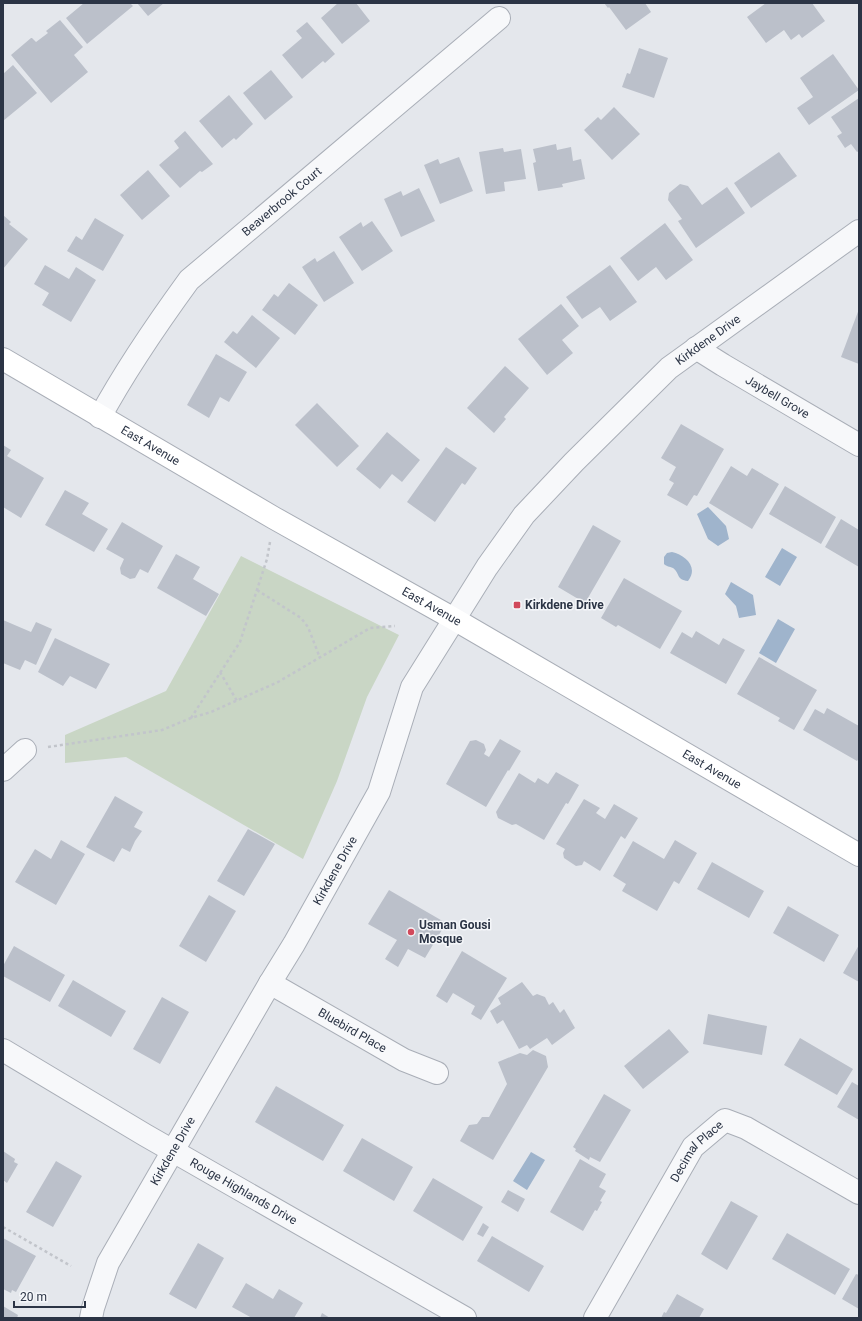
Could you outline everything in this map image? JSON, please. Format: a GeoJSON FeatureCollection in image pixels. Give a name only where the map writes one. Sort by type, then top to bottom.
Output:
{"type":"FeatureCollection","features":[{"type":"Feature","properties":{"kind":"street","name":"Beaverbrook Court"},"geometry":{"type":"LineString","coordinates":[[100,417],[114,390],[152,331],[188,280],[499,18]]}},
{"type":"Feature","properties":{"kind":"street","name":"Kirkdene Drive"},"geometry":{"type":"LineString","coordinates":[[91,1318],[108,1263],[294,944],[379,792],[412,687],[487,567],[524,515],[574,462],[669,368],[859,231]]}},
{"type":"Feature","properties":{"kind":"street","name":"Jaybell Grove"},"geometry":{"type":"LineString","coordinates":[[696,348],[859,445]]}},
{"type":"Feature","properties":{"kind":"street","name":"East Avenue"},"geometry":{"type":"LineString","coordinates":[[3,359],[281,522],[454,619],[859,855]]}},
{"type":"Feature","properties":{"kind":"street"},"geometry":{"type":"LineString","coordinates":[[3,770],[25,750]]}},
{"type":"Feature","properties":{"kind":"street","name":"Bluebird Place"},"geometry":{"type":"LineString","coordinates":[[270,983],[404,1060],[437,1073]]}},
{"type":"Feature","properties":{"kind":"street","name":"Rouge Highlands Drive"},"geometry":{"type":"LineString","coordinates":[[3,1050],[131,1127],[465,1318]]}},
{"type":"Feature","properties":{"kind":"street","name":"Decimal Place"},"geometry":{"type":"LineString","coordinates":[[595,1318],[693,1146],[725,1120],[746,1128],[859,1193]]}},
{"type":"Feature","properties":{"kind":"path"},"geometry":{"type":"LineString","coordinates":[[191,718],[240,642],[267,559]]}},
{"type":"Feature","properties":{"kind":"path"},"geometry":{"type":"LineString","coordinates":[[257,590],[301,618],[308,627],[320,658]]}},
{"type":"Feature","properties":{"kind":"path"},"geometry":{"type":"LineString","coordinates":[[25,750],[162,730],[191,718],[211,712],[278,682],[370,628],[395,626]]}},
{"type":"Feature","properties":{"kind":"path"},"geometry":{"type":"LineString","coordinates":[[220,672],[237,701]]}},
{"type":"Feature","properties":{"kind":"path"},"geometry":{"type":"LineString","coordinates":[[3,1227],[71,1266]]}},
{"type":"Feature","properties":{"kind":"green space"},"geometry":{"type":"Polygon","coordinates":[[[241,556],[399,635],[367,697],[337,781],[303,859],[126,757],[65,763],[65,735],[166,691],[241,556]]]}},
{"type":"Feature","properties":{"kind":"water"},"geometry":{"type":"Polygon","coordinates":[[[708,507],[726,526],[729,539],[718,546],[708,539],[697,514],[708,507]]]}},
{"type":"Feature","properties":{"kind":"water"},"geometry":{"type":"Polygon","coordinates":[[[782,548],[797,557],[780,586],[765,577],[782,548]]]}},
{"type":"Feature","properties":{"kind":"water"},"geometry":{"type":"Polygon","coordinates":[[[672,552],[682,556],[689,562],[692,571],[688,581],[680,578],[673,568],[664,564],[664,557],[667,553],[672,552]]]}},
{"type":"Feature","properties":{"kind":"water"},"geometry":{"type":"Polygon","coordinates":[[[731,582],[753,595],[756,615],[739,618],[736,606],[725,594],[731,582]]]}},
{"type":"Feature","properties":{"kind":"water"},"geometry":{"type":"Polygon","coordinates":[[[778,619],[795,629],[776,663],[759,653],[778,619]]]}},
{"type":"Feature","properties":{"kind":"water"},"geometry":{"type":"Polygon","coordinates":[[[531,1152],[545,1160],[527,1190],[513,1181],[531,1152]]]}},
{"type":"Feature","properties":{"kind":"building"},"geometry":{"type":"Polygon","coordinates":[[[84,3],[130,3],[133,6],[87,44],[66,18],[84,3]]]}},
{"type":"Feature","properties":{"kind":"building"},"geometry":{"type":"Polygon","coordinates":[[[137,3],[164,3],[148,16],[137,3]]]}},
{"type":"Feature","properties":{"kind":"building"},"geometry":{"type":"Polygon","coordinates":[[[338,3],[356,3],[370,21],[342,44],[321,18],[338,3]]]}},
{"type":"Feature","properties":{"kind":"building"},"geometry":{"type":"Polygon","coordinates":[[[604,3],[645,3],[651,12],[626,30],[609,7],[608,8],[604,3]]]}},
{"type":"Feature","properties":{"kind":"building"},"geometry":{"type":"Polygon","coordinates":[[[766,3],[812,3],[825,21],[802,38],[799,34],[791,40],[784,30],[766,43],[747,17],[766,3]]]}},
{"type":"Feature","properties":{"kind":"building"},"geometry":{"type":"Polygon","coordinates":[[[60,20],[83,47],[74,55],[88,72],[51,103],[11,55],[31,38],[36,42],[48,33],[46,31],[60,20]]]}},
{"type":"Feature","properties":{"kind":"building"},"geometry":{"type":"Polygon","coordinates":[[[307,22],[335,54],[325,63],[323,61],[302,79],[282,55],[302,38],[296,31],[307,22]]]}},
{"type":"Feature","properties":{"kind":"building"},"geometry":{"type":"Polygon","coordinates":[[[639,48],[668,58],[654,98],[622,87],[627,73],[630,74],[639,48]]]}},
{"type":"Feature","properties":{"kind":"building"},"geometry":{"type":"Polygon","coordinates":[[[833,54],[859,90],[809,125],[797,108],[813,97],[800,78],[833,54]]]}},
{"type":"Feature","properties":{"kind":"building"},"geometry":{"type":"Polygon","coordinates":[[[13,65],[37,93],[3,121],[3,74],[13,65]]]}},
{"type":"Feature","properties":{"kind":"building"},"geometry":{"type":"Polygon","coordinates":[[[271,70],[293,97],[265,120],[243,93],[271,70]]]}},
{"type":"Feature","properties":{"kind":"building"},"geometry":{"type":"Polygon","coordinates":[[[229,95],[253,124],[236,140],[234,138],[222,148],[199,121],[229,95]]]}},
{"type":"Feature","properties":{"kind":"building"},"geometry":{"type":"Polygon","coordinates":[[[859,98],[859,151],[857,152],[851,144],[845,148],[837,136],[842,133],[831,117],[859,98]]]}},
{"type":"Feature","properties":{"kind":"building"},"geometry":{"type":"Polygon","coordinates":[[[614,107],[640,134],[612,160],[584,130],[598,117],[601,120],[614,107]]]}},
{"type":"Feature","properties":{"kind":"building"},"geometry":{"type":"Polygon","coordinates":[[[185,131],[213,164],[202,172],[200,171],[180,188],[159,165],[179,148],[174,141],[185,131]]]}},
{"type":"Feature","properties":{"kind":"building"},"geometry":{"type":"Polygon","coordinates":[[[556,144],[557,150],[571,147],[573,161],[581,159],[585,179],[562,184],[563,187],[538,191],[533,163],[536,162],[533,149],[556,144]]]}},
{"type":"Feature","properties":{"kind":"building"},"geometry":{"type":"Polygon","coordinates":[[[503,148],[504,152],[521,149],[526,179],[504,182],[505,191],[486,194],[479,152],[503,148]]]}},
{"type":"Feature","properties":{"kind":"building"},"geometry":{"type":"Polygon","coordinates":[[[779,152],[797,176],[751,208],[734,183],[779,152]]]}},
{"type":"Feature","properties":{"kind":"building"},"geometry":{"type":"Polygon","coordinates":[[[459,157],[473,191],[440,204],[424,165],[438,159],[440,164],[459,157]]]}},
{"type":"Feature","properties":{"kind":"building"},"geometry":{"type":"Polygon","coordinates":[[[148,170],[170,196],[142,220],[120,195],[148,170]]]}},
{"type":"Feature","properties":{"kind":"building"},"geometry":{"type":"Polygon","coordinates":[[[680,184],[688,186],[702,205],[727,187],[745,213],[696,248],[678,221],[682,219],[668,200],[669,193],[680,184]]]}},
{"type":"Feature","properties":{"kind":"building"},"geometry":{"type":"Polygon","coordinates":[[[419,188],[435,221],[401,237],[384,199],[401,191],[403,196],[419,188]]]}},
{"type":"Feature","properties":{"kind":"building"},"geometry":{"type":"Polygon","coordinates":[[[3,215],[11,222],[9,224],[28,239],[3,269],[3,215]]]}},
{"type":"Feature","properties":{"kind":"building"},"geometry":{"type":"Polygon","coordinates":[[[95,218],[124,235],[103,271],[67,251],[76,236],[82,240],[95,218]]]}},
{"type":"Feature","properties":{"kind":"building"},"geometry":{"type":"Polygon","coordinates":[[[372,221],[393,251],[362,271],[339,237],[361,222],[363,227],[372,221]]]}},
{"type":"Feature","properties":{"kind":"building"},"geometry":{"type":"Polygon","coordinates":[[[665,223],[693,260],[666,280],[656,267],[638,281],[620,258],[665,223]]]}},
{"type":"Feature","properties":{"kind":"building"},"geometry":{"type":"Polygon","coordinates":[[[334,251],[354,283],[324,302],[302,267],[315,258],[317,262],[334,251]]]}},
{"type":"Feature","properties":{"kind":"building"},"geometry":{"type":"Polygon","coordinates":[[[45,265],[69,279],[76,267],[96,280],[71,322],[42,305],[49,293],[34,284],[45,265]]]}},
{"type":"Feature","properties":{"kind":"building"},"geometry":{"type":"Polygon","coordinates":[[[610,265],[637,302],[610,321],[600,307],[582,319],[566,297],[610,265]]]}},
{"type":"Feature","properties":{"kind":"building"},"geometry":{"type":"Polygon","coordinates":[[[289,283],[318,305],[295,335],[262,310],[274,294],[278,297],[289,283]]]}},
{"type":"Feature","properties":{"kind":"building"},"geometry":{"type":"Polygon","coordinates":[[[561,304],[579,326],[562,340],[573,353],[547,375],[518,339],[561,304]]]}},
{"type":"Feature","properties":{"kind":"building"},"geometry":{"type":"Polygon","coordinates":[[[859,309],[859,364],[841,357],[859,309]]]}},
{"type":"Feature","properties":{"kind":"building"},"geometry":{"type":"Polygon","coordinates":[[[252,315],[280,338],[256,368],[224,342],[233,331],[237,334],[252,315]]]}},
{"type":"Feature","properties":{"kind":"building"},"geometry":{"type":"Polygon","coordinates":[[[216,354],[247,372],[229,402],[220,397],[209,418],[187,405],[216,354]]]}},
{"type":"Feature","properties":{"kind":"building"},"geometry":{"type":"Polygon","coordinates":[[[505,366],[529,388],[504,417],[506,419],[494,433],[467,408],[505,366]]]}},
{"type":"Feature","properties":{"kind":"building"},"geometry":{"type":"Polygon","coordinates":[[[317,403],[359,446],[337,467],[295,425],[317,403]]]}},
{"type":"Feature","properties":{"kind":"building"},"geometry":{"type":"Polygon","coordinates":[[[681,424],[724,449],[697,496],[694,495],[687,506],[667,495],[674,483],[669,480],[676,467],[661,458],[681,424]]]}},
{"type":"Feature","properties":{"kind":"building"},"geometry":{"type":"Polygon","coordinates":[[[387,432],[420,460],[402,482],[392,474],[380,489],[356,469],[387,432]]]}},
{"type":"Feature","properties":{"kind":"building"},"geometry":{"type":"Polygon","coordinates":[[[3,445],[11,450],[7,456],[44,478],[21,518],[3,507],[3,445]]]}},
{"type":"Feature","properties":{"kind":"building"},"geometry":{"type":"Polygon","coordinates":[[[446,447],[477,468],[465,485],[462,483],[435,522],[407,502],[446,447]]]}},
{"type":"Feature","properties":{"kind":"building"},"geometry":{"type":"Polygon","coordinates":[[[731,466],[747,476],[752,468],[779,484],[752,529],[709,503],[731,466]]]}},
{"type":"Feature","properties":{"kind":"building"},"geometry":{"type":"Polygon","coordinates":[[[785,486],[836,517],[821,544],[769,514],[785,486]]]}},
{"type":"Feature","properties":{"kind":"building"},"geometry":{"type":"Polygon","coordinates":[[[65,490],[89,503],[82,514],[108,529],[94,552],[45,525],[65,490]]]}},
{"type":"Feature","properties":{"kind":"building"},"geometry":{"type":"Polygon","coordinates":[[[841,519],[859,530],[859,567],[825,547],[841,519]]]}},
{"type":"Feature","properties":{"kind":"building"},"geometry":{"type":"Polygon","coordinates":[[[122,522],[163,546],[148,573],[140,569],[135,578],[130,579],[121,574],[120,568],[124,559],[106,549],[122,522]]]}},
{"type":"Feature","properties":{"kind":"building"},"geometry":{"type":"Polygon","coordinates":[[[593,525],[621,541],[585,603],[558,587],[593,525]]]}},
{"type":"Feature","properties":{"kind":"building"},"geometry":{"type":"Polygon","coordinates":[[[176,554],[200,567],[193,579],[219,594],[206,616],[157,588],[176,554]]]}},
{"type":"Feature","properties":{"kind":"building"},"geometry":{"type":"Polygon","coordinates":[[[624,578],[682,611],[660,649],[618,625],[616,627],[601,618],[624,578]]]}},
{"type":"Feature","properties":{"kind":"building"},"geometry":{"type":"Polygon","coordinates":[[[3,620],[31,632],[36,622],[52,629],[36,665],[25,660],[20,670],[3,663],[3,620]]]}},
{"type":"Feature","properties":{"kind":"building"},"geometry":{"type":"Polygon","coordinates":[[[696,631],[719,645],[723,638],[745,650],[726,684],[670,653],[682,632],[692,638],[696,631]]]}},
{"type":"Feature","properties":{"kind":"building"},"geometry":{"type":"Polygon","coordinates":[[[55,638],[110,664],[96,689],[70,676],[63,686],[38,672],[55,638]]]}},
{"type":"Feature","properties":{"kind":"building"},"geometry":{"type":"Polygon","coordinates":[[[759,657],[817,690],[794,730],[778,721],[780,718],[737,694],[759,657]]]}},
{"type":"Feature","properties":{"kind":"building"},"geometry":{"type":"Polygon","coordinates":[[[827,708],[859,726],[859,758],[857,761],[803,730],[815,709],[824,714],[827,708]]]}},
{"type":"Feature","properties":{"kind":"building"},"geometry":{"type":"Polygon","coordinates":[[[500,739],[521,751],[486,807],[446,784],[470,741],[476,740],[484,744],[486,750],[484,754],[489,757],[500,739]]]}},
{"type":"Feature","properties":{"kind":"building"},"geometry":{"type":"Polygon","coordinates":[[[556,772],[579,785],[568,804],[566,803],[544,840],[516,824],[512,825],[498,818],[496,812],[519,773],[535,783],[538,778],[548,784],[556,772]]]}},
{"type":"Feature","properties":{"kind":"building"},"geometry":{"type":"Polygon","coordinates":[[[115,796],[143,812],[134,827],[142,831],[130,852],[122,848],[114,862],[86,847],[115,796]]]}},
{"type":"Feature","properties":{"kind":"building"},"geometry":{"type":"Polygon","coordinates":[[[584,799],[600,808],[596,813],[605,819],[614,804],[638,818],[625,839],[621,836],[600,871],[584,861],[582,865],[576,866],[564,858],[563,853],[565,849],[556,844],[584,799]]]}},
{"type":"Feature","properties":{"kind":"building"},"geometry":{"type":"Polygon","coordinates":[[[248,829],[275,844],[244,896],[217,881],[248,829]]]}},
{"type":"Feature","properties":{"kind":"building"},"geometry":{"type":"Polygon","coordinates":[[[61,840],[85,854],[56,905],[15,882],[35,849],[51,859],[61,840]]]}},
{"type":"Feature","properties":{"kind":"building"},"geometry":{"type":"Polygon","coordinates":[[[675,840],[697,853],[679,884],[674,881],[657,911],[622,891],[626,884],[613,876],[633,841],[664,859],[675,840]]]}},
{"type":"Feature","properties":{"kind":"building"},"geometry":{"type":"Polygon","coordinates":[[[712,862],[764,891],[749,918],[697,889],[712,862]]]}},
{"type":"Feature","properties":{"kind":"building","name":"Usman Gousi Mosque"},"geometry":{"type":"Polygon","coordinates":[[[389,890],[446,923],[425,958],[408,949],[398,967],[385,959],[397,940],[368,924],[389,890]]]}},
{"type":"Feature","properties":{"kind":"building"},"geometry":{"type":"Polygon","coordinates":[[[209,895],[236,911],[206,962],[179,946],[209,895]]]}},
{"type":"Feature","properties":{"kind":"building"},"geometry":{"type":"Polygon","coordinates":[[[788,906],[839,935],[824,962],[773,933],[788,906]]]}},
{"type":"Feature","properties":{"kind":"building"},"geometry":{"type":"Polygon","coordinates":[[[859,945],[859,982],[843,973],[859,945]]]}},
{"type":"Feature","properties":{"kind":"building"},"geometry":{"type":"Polygon","coordinates":[[[14,946],[65,975],[50,1002],[3,976],[3,966],[14,946]]]}},
{"type":"Feature","properties":{"kind":"building"},"geometry":{"type":"Polygon","coordinates":[[[462,951],[507,978],[481,1020],[471,1014],[475,1006],[453,993],[447,1003],[436,996],[462,951]]]}},
{"type":"Feature","properties":{"kind":"building"},"geometry":{"type":"Polygon","coordinates":[[[73,980],[126,1011],[111,1037],[58,1006],[73,980]]]}},
{"type":"Feature","properties":{"kind":"building"},"geometry":{"type":"Polygon","coordinates":[[[522,982],[533,996],[537,994],[545,997],[549,1005],[553,1002],[560,1013],[564,1009],[575,1028],[552,1045],[547,1038],[530,1049],[527,1045],[519,1049],[503,1020],[497,1024],[490,1011],[501,1004],[498,998],[522,982]]]}},
{"type":"Feature","properties":{"kind":"building"},"geometry":{"type":"Polygon","coordinates":[[[162,997],[189,1012],[160,1064],[133,1049],[162,997]]]}},
{"type":"Feature","properties":{"kind":"building"},"geometry":{"type":"Polygon","coordinates":[[[708,1014],[767,1026],[762,1055],[703,1044],[708,1014]]]}},
{"type":"Feature","properties":{"kind":"building"},"geometry":{"type":"Polygon","coordinates":[[[669,1029],[689,1052],[643,1089],[624,1066],[669,1029]]]}},
{"type":"Feature","properties":{"kind":"building"},"geometry":{"type":"Polygon","coordinates":[[[800,1038],[853,1069],[837,1095],[784,1065],[800,1038]]]}},
{"type":"Feature","properties":{"kind":"building"},"geometry":{"type":"Polygon","coordinates":[[[533,1050],[546,1056],[548,1067],[493,1160],[460,1141],[469,1125],[477,1124],[482,1117],[489,1117],[507,1084],[498,1062],[520,1053],[527,1055],[533,1050]]]}},
{"type":"Feature","properties":{"kind":"building"},"geometry":{"type":"Polygon","coordinates":[[[852,1082],[859,1086],[859,1120],[837,1107],[852,1082]]]}},
{"type":"Feature","properties":{"kind":"building"},"geometry":{"type":"Polygon","coordinates":[[[276,1086],[344,1125],[323,1161],[255,1122],[276,1086]]]}},
{"type":"Feature","properties":{"kind":"building"},"geometry":{"type":"Polygon","coordinates":[[[604,1094],[631,1110],[600,1162],[590,1157],[589,1160],[575,1151],[576,1149],[573,1147],[604,1094]]]}},
{"type":"Feature","properties":{"kind":"building"},"geometry":{"type":"Polygon","coordinates":[[[362,1138],[413,1167],[394,1201],[343,1171],[362,1138]]]}},
{"type":"Feature","properties":{"kind":"building"},"geometry":{"type":"Polygon","coordinates":[[[3,1151],[15,1159],[14,1162],[18,1164],[7,1183],[3,1180],[3,1151]]]}},
{"type":"Feature","properties":{"kind":"building"},"geometry":{"type":"Polygon","coordinates":[[[580,1159],[606,1174],[599,1187],[606,1191],[600,1201],[602,1202],[597,1211],[595,1210],[583,1231],[550,1212],[580,1159]]]}},
{"type":"Feature","properties":{"kind":"building"},"geometry":{"type":"Polygon","coordinates":[[[56,1161],[82,1176],[53,1227],[26,1212],[56,1161]]]}},
{"type":"Feature","properties":{"kind":"building"},"geometry":{"type":"Polygon","coordinates":[[[433,1178],[483,1207],[463,1241],[413,1211],[433,1178]]]}},
{"type":"Feature","properties":{"kind":"building"},"geometry":{"type":"Polygon","coordinates":[[[508,1190],[525,1199],[518,1212],[501,1202],[508,1190]]]}},
{"type":"Feature","properties":{"kind":"building"},"geometry":{"type":"Polygon","coordinates":[[[731,1201],[758,1216],[727,1270],[701,1254],[731,1201]]]}},
{"type":"Feature","properties":{"kind":"building"},"geometry":{"type":"Polygon","coordinates":[[[483,1223],[489,1227],[483,1237],[477,1234],[483,1223]]]}},
{"type":"Feature","properties":{"kind":"building"},"geometry":{"type":"Polygon","coordinates":[[[787,1233],[850,1269],[835,1295],[772,1259],[787,1233]]]}},
{"type":"Feature","properties":{"kind":"building"},"geometry":{"type":"Polygon","coordinates":[[[492,1236],[544,1266],[529,1292],[477,1261],[492,1236]]]}},
{"type":"Feature","properties":{"kind":"building"},"geometry":{"type":"Polygon","coordinates":[[[3,1238],[36,1256],[16,1292],[12,1290],[11,1293],[3,1289],[3,1238]]]}},
{"type":"Feature","properties":{"kind":"building"},"geometry":{"type":"Polygon","coordinates":[[[198,1243],[224,1258],[196,1309],[169,1294],[198,1243]]]}},
{"type":"Feature","properties":{"kind":"building"},"geometry":{"type":"Polygon","coordinates":[[[856,1274],[859,1275],[859,1309],[842,1299],[856,1274]]]}},
{"type":"Feature","properties":{"kind":"building"},"geometry":{"type":"Polygon","coordinates":[[[246,1283],[273,1299],[279,1289],[303,1303],[294,1318],[252,1318],[232,1307],[246,1283]]]}},
{"type":"Feature","properties":{"kind":"building"},"geometry":{"type":"Polygon","coordinates":[[[677,1294],[704,1309],[699,1318],[661,1318],[664,1312],[666,1313],[677,1294]]]}},
{"type":"Feature","properties":{"kind":"building"},"geometry":{"type":"Polygon","coordinates":[[[3,1306],[18,1315],[17,1318],[3,1318],[3,1306]]]}},
{"type":"Feature","properties":{"kind":"building"},"geometry":{"type":"Polygon","coordinates":[[[322,1313],[330,1318],[320,1318],[322,1313]]]}},
{"type":"Feature","properties":{"kind":"place","name":"Kirkdene Drive"},"geometry":{"type":"Point","coordinates":[517,605]}},
{"type":"Feature","properties":{"kind":"place","name":"Usman Gousi Mosque"},"geometry":{"type":"Point","coordinates":[411,932]}}]}
